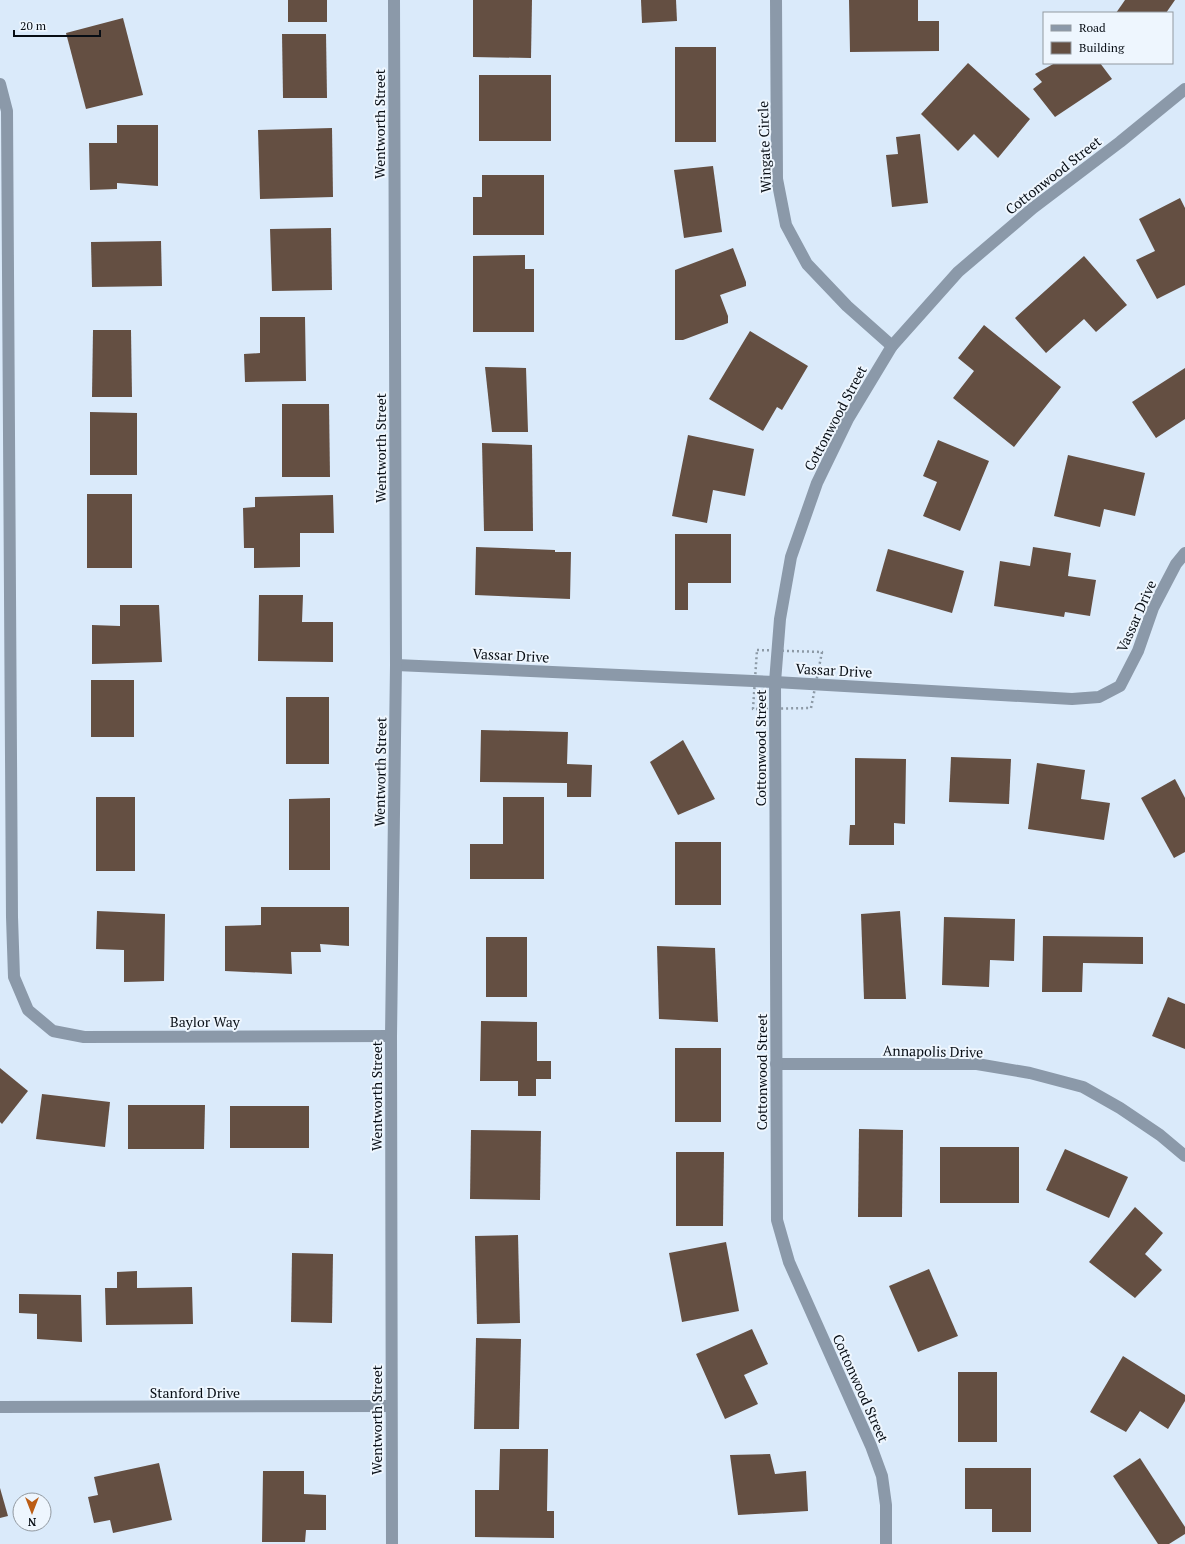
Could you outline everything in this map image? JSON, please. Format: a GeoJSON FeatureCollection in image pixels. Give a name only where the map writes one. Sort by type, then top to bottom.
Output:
{"type":"FeatureCollection","features":[{"type":"Feature","properties":{"kind":"street","name":"Wentworth Street"},"geometry":{"type":"LineString","coordinates":[[392,1544],[391,1036],[396,665],[394,0]]}},
{"type":"Feature","properties":{"kind":"street","name":"Wingate Circle"},"geometry":{"type":"LineString","coordinates":[[776,0],[777,179],[786,225],[807,264],[847,306],[892,346]]}},
{"type":"Feature","properties":{"kind":"street"},"geometry":{"type":"LineString","coordinates":[[0,84],[7,111],[4,320]]}},
{"type":"Feature","properties":{"kind":"street","name":"Cottonwood Street"},"geometry":{"type":"LineString","coordinates":[[886,1544],[886,1505],[882,1476],[871,1446],[788,1262],[777,1220],[775,682],[780,619],[791,557],[821,476],[848,419],[892,346],[964,267],[1033,208],[1120,142],[1185,89]]}},
{"type":"Feature","properties":{"kind":"street","name":"Baylor Way"},"geometry":{"type":"LineString","coordinates":[[4,320],[14,977],[28,1010],[53,1031],[84,1037],[391,1036]]}},
{"type":"Feature","properties":{"kind":"street","name":"Vassar Drive"},"geometry":{"type":"LineString","coordinates":[[396,665],[775,682],[1072,698],[1099,697],[1120,686],[1138,651],[1153,608],[1176,564],[1185,553]]}},
{"type":"Feature","properties":{"kind":"street","name":"Annapolis Drive"},"geometry":{"type":"LineString","coordinates":[[776,1064],[977,1064],[1030,1073],[1083,1087],[1120,1108],[1160,1135],[1185,1156]]}},
{"type":"Feature","properties":{"kind":"street","name":"Stanford Drive"},"geometry":{"type":"LineString","coordinates":[[0,1407],[391,1406]]}},
{"type":"Feature","properties":{"kind":"building"},"geometry":{"type":"Polygon","coordinates":[[[288,0],[327,0],[327,22],[288,22],[288,0]]]}},
{"type":"Feature","properties":{"kind":"building"},"geometry":{"type":"Polygon","coordinates":[[[473,0],[532,0],[531,58],[473,57],[473,0]]]}},
{"type":"Feature","properties":{"kind":"building"},"geometry":{"type":"Polygon","coordinates":[[[641,0],[676,0],[677,21],[642,23],[641,0]]]}},
{"type":"Feature","properties":{"kind":"building"},"geometry":{"type":"Polygon","coordinates":[[[849,0],[918,0],[918,21],[939,21],[939,51],[850,52],[849,0]]]}},
{"type":"Feature","properties":{"kind":"building"},"geometry":{"type":"Polygon","coordinates":[[[1125,0],[1175,0],[1167,12],[1117,12],[1125,0]]]}},
{"type":"Feature","properties":{"kind":"building"},"geometry":{"type":"Polygon","coordinates":[[[123,18],[143,95],[86,109],[66,33],[123,18]]]}},
{"type":"Feature","properties":{"kind":"building"},"geometry":{"type":"Polygon","coordinates":[[[282,34],[326,34],[327,98],[283,98],[282,34]]]}},
{"type":"Feature","properties":{"kind":"building"},"geometry":{"type":"Polygon","coordinates":[[[675,47],[716,47],[716,142],[675,142],[675,47]]]}},
{"type":"Feature","properties":{"kind":"building"},"geometry":{"type":"Polygon","coordinates":[[[968,63],[1030,119],[998,158],[974,134],[958,151],[921,114],[968,63]]]}},
{"type":"Feature","properties":{"kind":"building"},"geometry":{"type":"Polygon","coordinates":[[[1053,64],[1101,64],[1112,79],[1055,117],[1033,89],[1042,82],[1035,74],[1053,64]]]}},
{"type":"Feature","properties":{"kind":"building"},"geometry":{"type":"Polygon","coordinates":[[[479,75],[551,75],[551,141],[479,141],[479,75]]]}},
{"type":"Feature","properties":{"kind":"building"},"geometry":{"type":"Polygon","coordinates":[[[117,125],[158,125],[158,186],[117,183],[117,189],[90,190],[89,143],[117,143],[117,125]]]}},
{"type":"Feature","properties":{"kind":"building"},"geometry":{"type":"Polygon","coordinates":[[[332,128],[333,197],[260,199],[258,130],[332,128]]]}},
{"type":"Feature","properties":{"kind":"building"},"geometry":{"type":"Polygon","coordinates":[[[920,134],[928,203],[892,207],[886,155],[898,154],[896,137],[920,134]]]}},
{"type":"Feature","properties":{"kind":"building"},"geometry":{"type":"Polygon","coordinates":[[[713,166],[722,232],[684,238],[674,170],[713,166]]]}},
{"type":"Feature","properties":{"kind":"building"},"geometry":{"type":"Polygon","coordinates":[[[482,175],[544,175],[544,235],[473,235],[473,197],[482,197],[482,175]]]}},
{"type":"Feature","properties":{"kind":"building"},"geometry":{"type":"Polygon","coordinates":[[[1180,198],[1185,208],[1185,285],[1157,299],[1136,260],[1155,251],[1139,219],[1180,198]]]}},
{"type":"Feature","properties":{"kind":"building"},"geometry":{"type":"Polygon","coordinates":[[[331,228],[332,290],[272,291],[270,229],[331,228]]]}},
{"type":"Feature","properties":{"kind":"building"},"geometry":{"type":"Polygon","coordinates":[[[161,241],[162,286],[92,287],[91,242],[161,241]]]}},
{"type":"Feature","properties":{"kind":"building"},"geometry":{"type":"Polygon","coordinates":[[[733,248],[746,282],[746,286],[720,295],[728,316],[728,323],[683,340],[675,340],[675,270],[733,248]]]}},
{"type":"Feature","properties":{"kind":"building"},"geometry":{"type":"Polygon","coordinates":[[[525,255],[525,269],[534,269],[534,332],[473,332],[473,256],[525,255]]]}},
{"type":"Feature","properties":{"kind":"building"},"geometry":{"type":"Polygon","coordinates":[[[1084,256],[1127,305],[1096,332],[1084,319],[1046,353],[1015,318],[1084,256]]]}},
{"type":"Feature","properties":{"kind":"building"},"geometry":{"type":"Polygon","coordinates":[[[260,317],[305,317],[306,381],[245,382],[244,354],[260,353],[260,317]]]}},
{"type":"Feature","properties":{"kind":"building"},"geometry":{"type":"Polygon","coordinates":[[[984,325],[1061,387],[1014,447],[953,398],[974,371],[958,358],[984,325]]]}},
{"type":"Feature","properties":{"kind":"building"},"geometry":{"type":"Polygon","coordinates":[[[93,330],[131,330],[132,397],[92,397],[93,330]]]}},
{"type":"Feature","properties":{"kind":"building"},"geometry":{"type":"Polygon","coordinates":[[[750,331],[808,366],[782,410],[777,407],[763,431],[709,399],[750,331]]]}},
{"type":"Feature","properties":{"kind":"building"},"geometry":{"type":"Polygon","coordinates":[[[485,367],[526,368],[528,432],[492,432],[485,367]]]}},
{"type":"Feature","properties":{"kind":"building"},"geometry":{"type":"Polygon","coordinates":[[[1185,368],[1185,419],[1156,438],[1132,402],[1185,368]]]}},
{"type":"Feature","properties":{"kind":"building"},"geometry":{"type":"Polygon","coordinates":[[[282,404],[329,404],[330,477],[282,477],[282,404]]]}},
{"type":"Feature","properties":{"kind":"building"},"geometry":{"type":"Polygon","coordinates":[[[90,412],[137,413],[137,475],[90,475],[90,412]]]}},
{"type":"Feature","properties":{"kind":"building"},"geometry":{"type":"Polygon","coordinates":[[[688,435],[754,449],[745,496],[713,490],[707,523],[672,516],[688,435]]]}},
{"type":"Feature","properties":{"kind":"building"},"geometry":{"type":"Polygon","coordinates":[[[938,440],[989,461],[960,531],[923,516],[937,482],[923,476],[938,440]]]}},
{"type":"Feature","properties":{"kind":"building"},"geometry":{"type":"Polygon","coordinates":[[[482,443],[532,445],[533,531],[484,531],[482,443]]]}},
{"type":"Feature","properties":{"kind":"building"},"geometry":{"type":"Polygon","coordinates":[[[1068,455],[1145,473],[1135,516],[1104,509],[1100,527],[1054,516],[1068,455]]]}},
{"type":"Feature","properties":{"kind":"building"},"geometry":{"type":"Polygon","coordinates":[[[87,494],[132,494],[132,568],[87,568],[87,494]]]}},
{"type":"Feature","properties":{"kind":"building"},"geometry":{"type":"Polygon","coordinates":[[[333,495],[334,533],[300,533],[300,567],[254,568],[254,548],[244,548],[243,508],[255,507],[255,497],[333,495]]]}},
{"type":"Feature","properties":{"kind":"building"},"geometry":{"type":"Polygon","coordinates":[[[675,534],[731,534],[731,583],[688,583],[688,610],[675,610],[675,534]]]}},
{"type":"Feature","properties":{"kind":"building"},"geometry":{"type":"Polygon","coordinates":[[[476,547],[571,552],[570,599],[475,595],[476,547]]]}},
{"type":"Feature","properties":{"kind":"building"},"geometry":{"type":"Polygon","coordinates":[[[1033,547],[1071,553],[1068,576],[1096,580],[1090,616],[1065,612],[1064,617],[994,606],[1000,561],[1030,566],[1033,547]]]}},
{"type":"Feature","properties":{"kind":"building"},"geometry":{"type":"Polygon","coordinates":[[[888,549],[964,571],[952,613],[876,591],[888,549]]]}},
{"type":"Feature","properties":{"kind":"building"},"geometry":{"type":"Polygon","coordinates":[[[259,595],[303,595],[302,622],[333,622],[333,662],[258,661],[259,595]]]}},
{"type":"Feature","properties":{"kind":"building"},"geometry":{"type":"Polygon","coordinates":[[[120,605],[159,605],[162,662],[92,664],[92,625],[120,626],[120,605]]]}},
{"type":"Feature","properties":{"kind":"building"},"geometry":{"type":"Polygon","coordinates":[[[91,680],[134,680],[134,737],[91,737],[91,680]]]}},
{"type":"Feature","properties":{"kind":"building"},"geometry":{"type":"Polygon","coordinates":[[[286,697],[329,697],[329,764],[286,764],[286,697]]]}},
{"type":"Feature","properties":{"kind":"building"},"geometry":{"type":"Polygon","coordinates":[[[481,730],[568,732],[567,764],[592,765],[591,797],[567,797],[567,783],[480,782],[481,730]]]}},
{"type":"Feature","properties":{"kind":"building"},"geometry":{"type":"Polygon","coordinates":[[[683,740],[715,799],[678,815],[650,762],[683,740]]]}},
{"type":"Feature","properties":{"kind":"building"},"geometry":{"type":"Polygon","coordinates":[[[951,757],[1011,759],[1009,804],[949,802],[951,757]]]}},
{"type":"Feature","properties":{"kind":"building"},"geometry":{"type":"Polygon","coordinates":[[[855,758],[906,759],[905,824],[894,823],[894,845],[849,845],[850,825],[855,825],[855,758]]]}},
{"type":"Feature","properties":{"kind":"building"},"geometry":{"type":"Polygon","coordinates":[[[1037,763],[1085,770],[1081,799],[1110,803],[1104,840],[1028,829],[1037,763]]]}},
{"type":"Feature","properties":{"kind":"building"},"geometry":{"type":"Polygon","coordinates":[[[1175,779],[1185,798],[1185,852],[1174,858],[1141,798],[1175,779]]]}},
{"type":"Feature","properties":{"kind":"building"},"geometry":{"type":"Polygon","coordinates":[[[96,797],[135,797],[135,871],[96,871],[96,797]]]}},
{"type":"Feature","properties":{"kind":"building"},"geometry":{"type":"Polygon","coordinates":[[[503,797],[544,797],[544,879],[470,879],[470,844],[503,844],[503,797]]]}},
{"type":"Feature","properties":{"kind":"building"},"geometry":{"type":"Polygon","coordinates":[[[330,798],[330,870],[289,870],[289,799],[330,798]]]}},
{"type":"Feature","properties":{"kind":"building"},"geometry":{"type":"Polygon","coordinates":[[[675,842],[721,842],[721,905],[675,905],[675,842]]]}},
{"type":"Feature","properties":{"kind":"building"},"geometry":{"type":"Polygon","coordinates":[[[261,907],[349,907],[349,946],[320,944],[321,952],[291,952],[292,974],[225,971],[225,926],[261,925],[261,907]]]}},
{"type":"Feature","properties":{"kind":"building"},"geometry":{"type":"Polygon","coordinates":[[[97,911],[165,914],[164,981],[124,982],[124,950],[96,949],[97,911]]]}},
{"type":"Feature","properties":{"kind":"building"},"geometry":{"type":"Polygon","coordinates":[[[900,911],[906,999],[864,999],[861,914],[900,911]]]}},
{"type":"Feature","properties":{"kind":"building"},"geometry":{"type":"Polygon","coordinates":[[[944,917],[1015,919],[1014,961],[990,960],[989,987],[942,985],[944,917]]]}},
{"type":"Feature","properties":{"kind":"building"},"geometry":{"type":"Polygon","coordinates":[[[1043,936],[1143,937],[1143,964],[1083,963],[1082,992],[1042,992],[1043,936]]]}},
{"type":"Feature","properties":{"kind":"building"},"geometry":{"type":"Polygon","coordinates":[[[486,937],[527,937],[527,997],[486,997],[486,937]]]}},
{"type":"Feature","properties":{"kind":"building"},"geometry":{"type":"Polygon","coordinates":[[[657,946],[715,948],[718,1022],[659,1019],[657,946]]]}},
{"type":"Feature","properties":{"kind":"building"},"geometry":{"type":"Polygon","coordinates":[[[1168,997],[1185,1004],[1185,1049],[1152,1036],[1168,997]]]}},
{"type":"Feature","properties":{"kind":"building"},"geometry":{"type":"Polygon","coordinates":[[[481,1021],[537,1022],[537,1061],[551,1061],[551,1079],[536,1079],[536,1096],[518,1096],[518,1081],[480,1081],[481,1021]]]}},
{"type":"Feature","properties":{"kind":"building"},"geometry":{"type":"Polygon","coordinates":[[[675,1048],[721,1048],[721,1122],[675,1122],[675,1048]]]}},
{"type":"Feature","properties":{"kind":"building"},"geometry":{"type":"Polygon","coordinates":[[[0,1068],[28,1091],[2,1124],[0,1122],[0,1068]]]}},
{"type":"Feature","properties":{"kind":"building"},"geometry":{"type":"Polygon","coordinates":[[[42,1094],[110,1102],[105,1147],[36,1139],[42,1094]]]}},
{"type":"Feature","properties":{"kind":"building"},"geometry":{"type":"Polygon","coordinates":[[[128,1105],[205,1105],[204,1149],[128,1149],[128,1105]]]}},
{"type":"Feature","properties":{"kind":"building"},"geometry":{"type":"Polygon","coordinates":[[[230,1106],[309,1106],[309,1148],[230,1148],[230,1106]]]}},
{"type":"Feature","properties":{"kind":"building"},"geometry":{"type":"Polygon","coordinates":[[[859,1129],[903,1130],[902,1217],[858,1217],[859,1129]]]}},
{"type":"Feature","properties":{"kind":"building"},"geometry":{"type":"Polygon","coordinates":[[[471,1130],[541,1131],[540,1200],[470,1199],[471,1130]]]}},
{"type":"Feature","properties":{"kind":"building"},"geometry":{"type":"Polygon","coordinates":[[[940,1147],[1019,1147],[1019,1203],[940,1203],[940,1147]]]}},
{"type":"Feature","properties":{"kind":"building"},"geometry":{"type":"Polygon","coordinates":[[[1065,1149],[1128,1177],[1109,1218],[1046,1190],[1065,1149]]]}},
{"type":"Feature","properties":{"kind":"building"},"geometry":{"type":"Polygon","coordinates":[[[676,1152],[724,1152],[723,1226],[676,1226],[676,1152]]]}},
{"type":"Feature","properties":{"kind":"building"},"geometry":{"type":"Polygon","coordinates":[[[1135,1207],[1163,1233],[1145,1254],[1162,1270],[1135,1298],[1089,1262],[1135,1207]]]}},
{"type":"Feature","properties":{"kind":"building"},"geometry":{"type":"Polygon","coordinates":[[[518,1235],[520,1323],[477,1324],[475,1236],[518,1235]]]}},
{"type":"Feature","properties":{"kind":"building"},"geometry":{"type":"Polygon","coordinates":[[[726,1242],[739,1311],[682,1322],[669,1253],[726,1242]]]}},
{"type":"Feature","properties":{"kind":"building"},"geometry":{"type":"Polygon","coordinates":[[[292,1253],[333,1254],[332,1323],[291,1322],[292,1253]]]}},
{"type":"Feature","properties":{"kind":"building"},"geometry":{"type":"Polygon","coordinates":[[[929,1269],[958,1336],[918,1352],[889,1286],[929,1269]]]}},
{"type":"Feature","properties":{"kind":"building"},"geometry":{"type":"Polygon","coordinates":[[[137,1271],[137,1288],[192,1287],[193,1324],[106,1325],[105,1288],[117,1288],[117,1272],[137,1271]]]}},
{"type":"Feature","properties":{"kind":"building"},"geometry":{"type":"Polygon","coordinates":[[[19,1294],[81,1295],[82,1342],[37,1339],[37,1314],[19,1313],[19,1294]]]}},
{"type":"Feature","properties":{"kind":"building"},"geometry":{"type":"Polygon","coordinates":[[[752,1329],[768,1364],[744,1375],[758,1404],[725,1419],[696,1354],[752,1329]]]}},
{"type":"Feature","properties":{"kind":"building"},"geometry":{"type":"Polygon","coordinates":[[[476,1338],[521,1339],[519,1429],[474,1429],[476,1338]]]}},
{"type":"Feature","properties":{"kind":"building"},"geometry":{"type":"Polygon","coordinates":[[[1123,1356],[1185,1395],[1185,1401],[1168,1429],[1140,1411],[1126,1432],[1090,1412],[1123,1356]]]}},
{"type":"Feature","properties":{"kind":"building"},"geometry":{"type":"Polygon","coordinates":[[[958,1372],[997,1372],[997,1442],[958,1442],[958,1372]]]}},
{"type":"Feature","properties":{"kind":"building"},"geometry":{"type":"Polygon","coordinates":[[[500,1449],[548,1449],[547,1511],[554,1511],[554,1538],[475,1537],[475,1490],[499,1490],[500,1449]]]}},
{"type":"Feature","properties":{"kind":"building"},"geometry":{"type":"Polygon","coordinates":[[[770,1454],[775,1474],[806,1471],[808,1511],[738,1515],[730,1455],[770,1454]]]}},
{"type":"Feature","properties":{"kind":"building"},"geometry":{"type":"Polygon","coordinates":[[[1140,1458],[1185,1527],[1185,1534],[1169,1544],[1158,1544],[1113,1476],[1140,1458]]]}},
{"type":"Feature","properties":{"kind":"building"},"geometry":{"type":"Polygon","coordinates":[[[159,1463],[172,1520],[113,1533],[110,1520],[94,1523],[88,1497],[98,1495],[94,1477],[159,1463]]]}},
{"type":"Feature","properties":{"kind":"building"},"geometry":{"type":"Polygon","coordinates":[[[965,1468],[1031,1468],[1031,1532],[992,1532],[992,1509],[965,1509],[965,1468]]]}},
{"type":"Feature","properties":{"kind":"building"},"geometry":{"type":"Polygon","coordinates":[[[263,1471],[304,1471],[304,1494],[326,1495],[326,1530],[306,1530],[305,1542],[262,1542],[263,1471]]]}},
{"type":"Feature","properties":{"kind":"building"},"geometry":{"type":"Polygon","coordinates":[[[0,1488],[8,1516],[0,1518],[0,1488]]]}}]}
